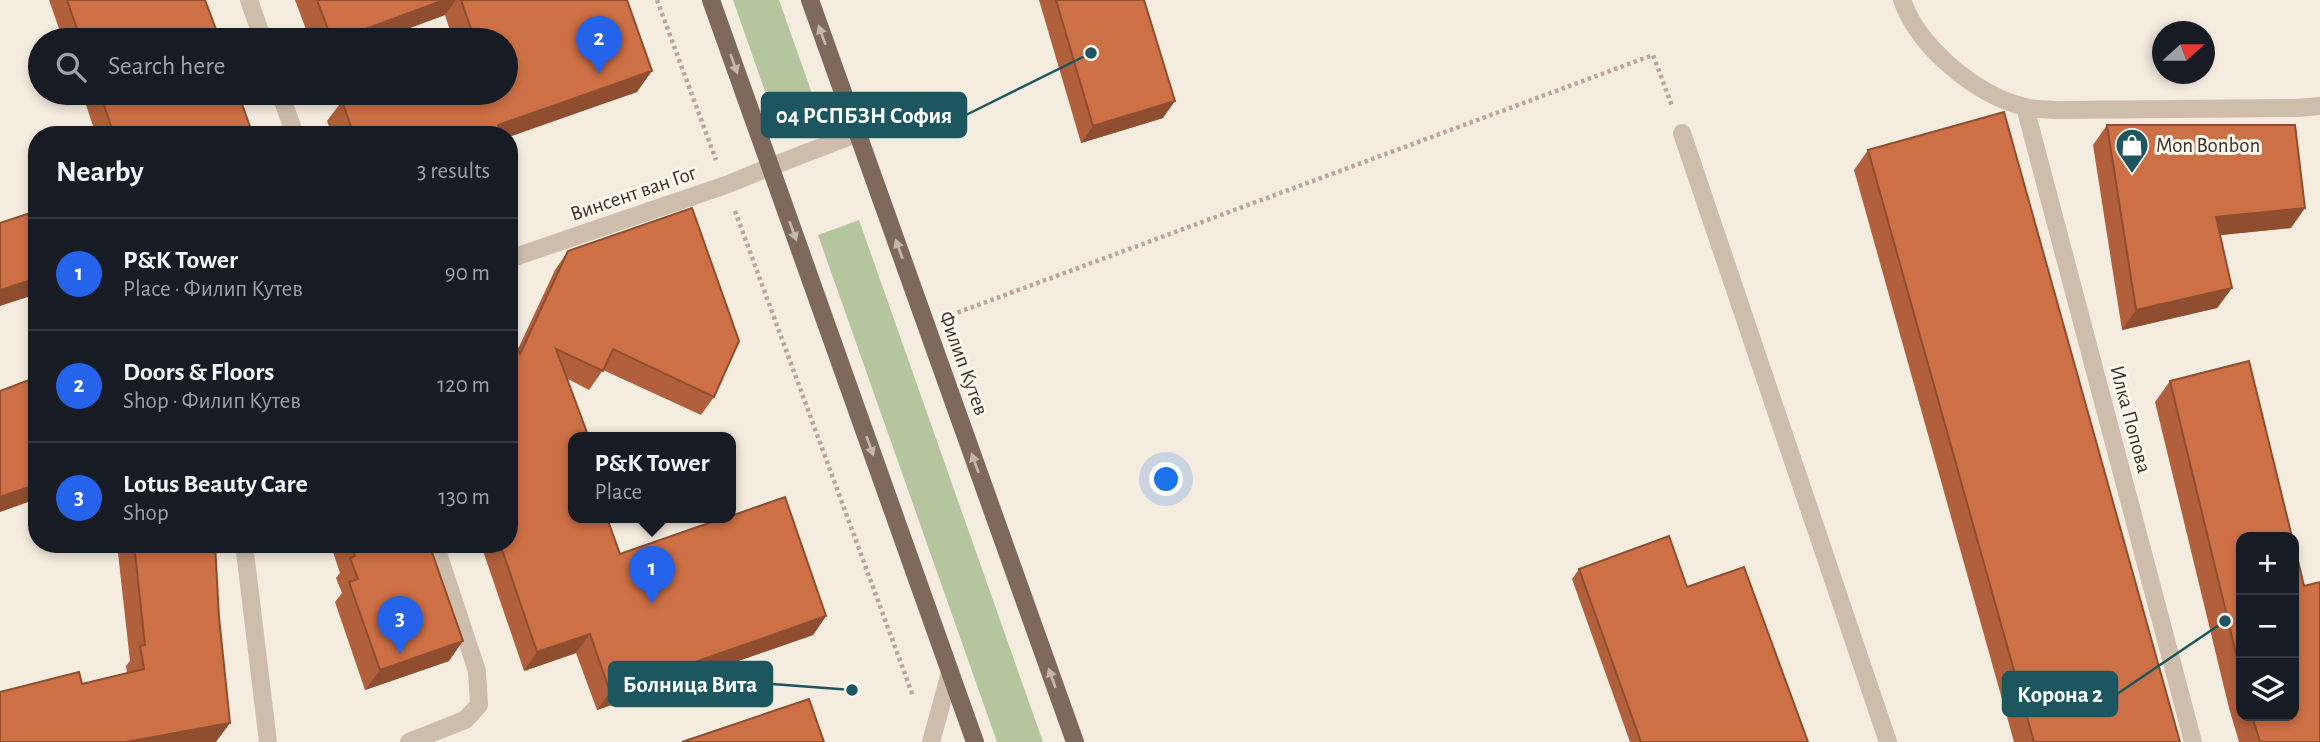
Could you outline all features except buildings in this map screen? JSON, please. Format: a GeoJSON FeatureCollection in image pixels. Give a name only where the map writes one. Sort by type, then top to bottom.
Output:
{"type":"FeatureCollection","features":[{"type":"Feature","properties":{"kind":"main road"},"geometry":{"type":"LineString","coordinates":[[711,0],[975,742]]}},
{"type":"Feature","properties":{"kind":"main road","name":"Филип Кутев"},"geometry":{"type":"LineString","coordinates":[[810,0],[1074,742]]}},
{"type":"Feature","properties":{"kind":"street"},"geometry":{"type":"LineString","coordinates":[[249,0],[258,28]]}},
{"type":"Feature","properties":{"kind":"street"},"geometry":{"type":"LineString","coordinates":[[1902,0],[1922,36],[1938,55],[1993,94],[2025,107],[2070,110],[2320,106]]}},
{"type":"Feature","properties":{"kind":"street"},"geometry":{"type":"LineString","coordinates":[[284,105],[292,126]]}},
{"type":"Feature","properties":{"kind":"street","name":"Илка Попова"},"geometry":{"type":"LineString","coordinates":[[2025,107],[2193,742]]}},
{"type":"Feature","properties":{"kind":"street","name":"Винсент ван Гог"},"geometry":{"type":"LineString","coordinates":[[518,256],[726,185],[858,133]]}},
{"type":"Feature","properties":{"kind":"street"},"geometry":{"type":"LineString","coordinates":[[1682,134],[1888,742]]}},
{"type":"Feature","properties":{"kind":"street"},"geometry":{"type":"LineString","coordinates":[[245,553],[268,742]]}},
{"type":"Feature","properties":{"kind":"street"},"geometry":{"type":"LineString","coordinates":[[409,742],[465,720],[479,705],[477,671],[438,553]]}},
{"type":"Feature","properties":{"kind":"street"},"geometry":{"type":"LineString","coordinates":[[931,742],[950,673]]}},
{"type":"Feature","properties":{"kind":"path"},"geometry":{"type":"LineString","coordinates":[[657,0],[715,156]]}},
{"type":"Feature","properties":{"kind":"path"},"geometry":{"type":"LineString","coordinates":[[983,303],[1653,55],[1682,134]]}},
{"type":"Feature","properties":{"kind":"path"},"geometry":{"type":"LineString","coordinates":[[731,201],[916,704]]}},
{"type":"Feature","properties":{"kind":"green space"},"geometry":{"type":"Polygon","coordinates":[[[733,0],[779,0],[815,102],[774,117],[733,0]]]}},
{"type":"Feature","properties":{"kind":"green space"},"geometry":{"type":"Polygon","coordinates":[[[859,220],[1043,742],[997,742],[818,235],[859,220]]]}},
{"type":"Feature","properties":{"kind":"place","name":"04 РСПБЗН София"},"geometry":{"type":"Point","coordinates":[1091,53]}},
{"type":"Feature","properties":{"kind":"place","name":"Doors & Floors"},"geometry":{"type":"Point","coordinates":[599,74]}},
{"type":"Feature","properties":{"kind":"place","name":"Mon Bonbon"},"geometry":{"type":"Point","coordinates":[2132,175]}},
{"type":"Feature","properties":{"kind":"place","name":"P&K Tower"},"geometry":{"type":"Point","coordinates":[652,604]}},
{"type":"Feature","properties":{"kind":"place","name":"Корона 2"},"geometry":{"type":"Point","coordinates":[2225,621]}},
{"type":"Feature","properties":{"kind":"place","name":"Lotus Beauty Care"},"geometry":{"type":"Point","coordinates":[400,654]}},
{"type":"Feature","properties":{"kind":"place","name":"Болница Вита"},"geometry":{"type":"Point","coordinates":[852,690]}}]}
